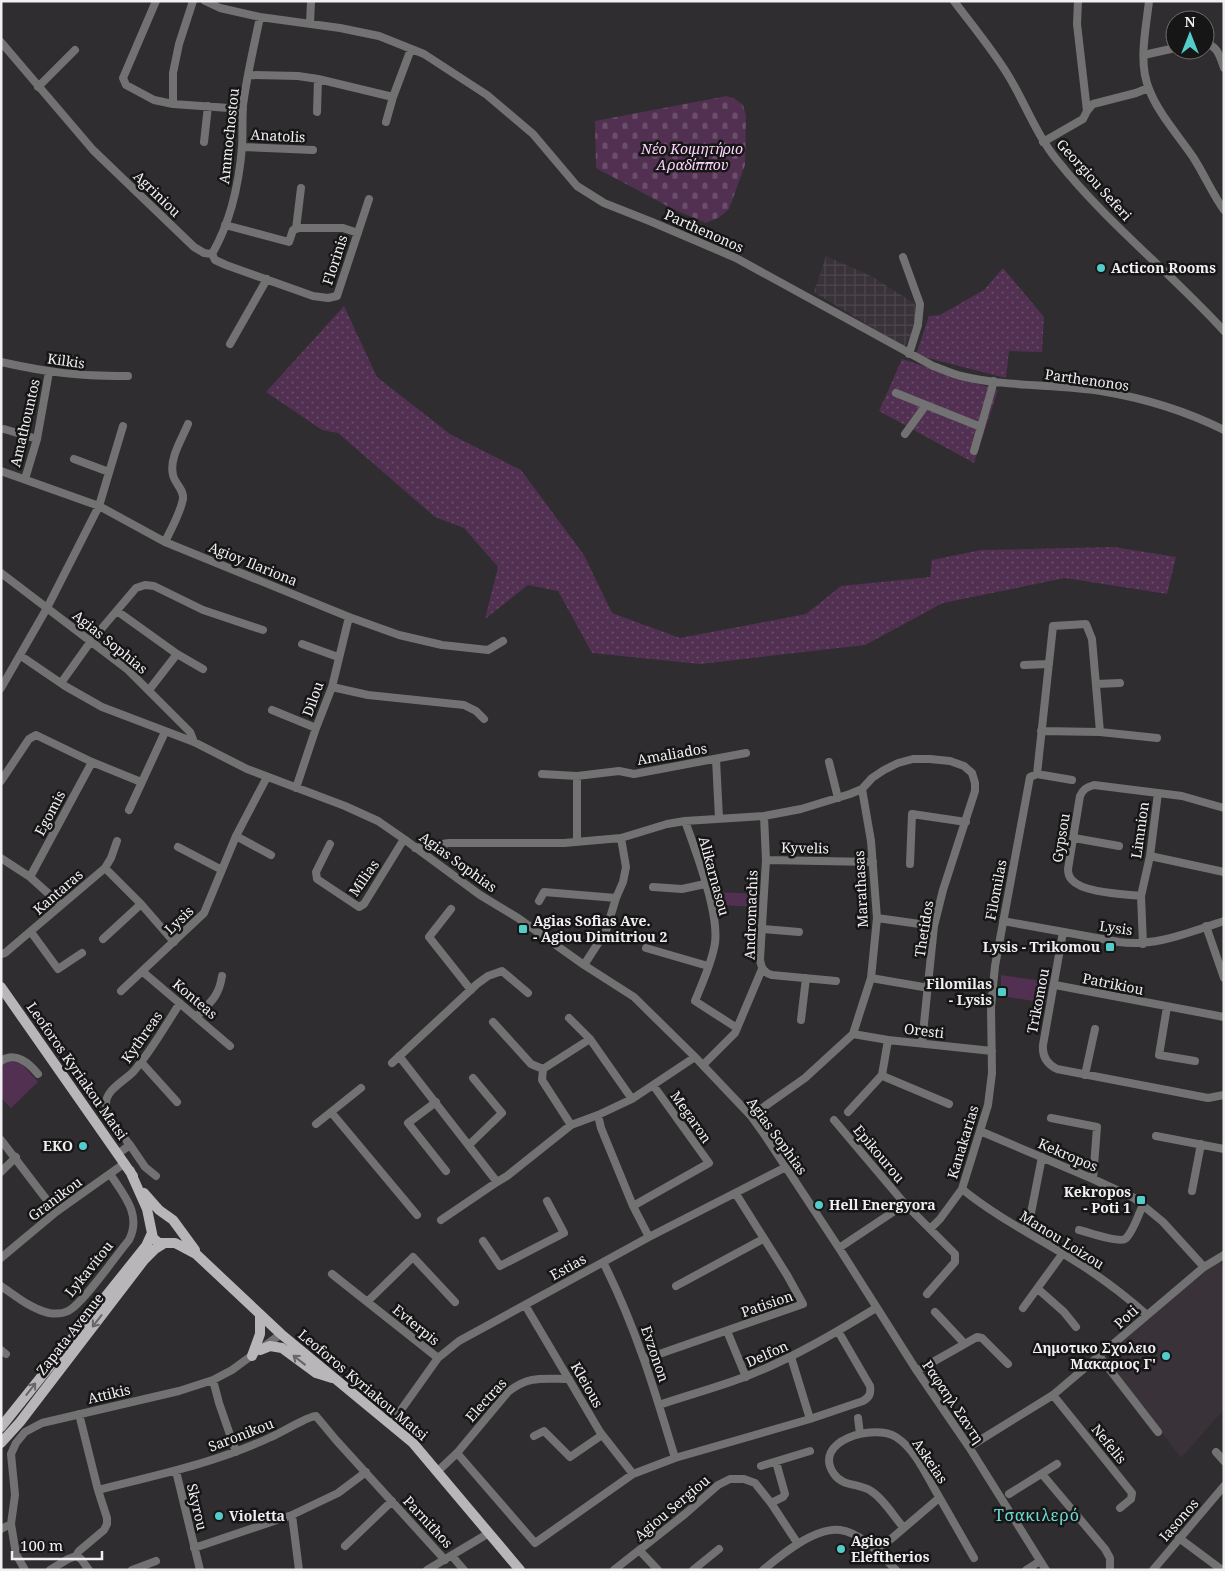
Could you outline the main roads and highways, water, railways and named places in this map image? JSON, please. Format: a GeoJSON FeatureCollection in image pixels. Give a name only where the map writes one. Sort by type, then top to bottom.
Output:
{"type":"FeatureCollection","features":[{"type":"Feature","properties":{"kind":"main road","name":"Leoforos Kyriakou Matsi"},"geometry":{"type":"LineString","coordinates":[[1,987],[119,1153],[149,1199],[167,1217],[173,1220],[206,1262],[260,1315],[413,1443],[520,1570]]}},
{"type":"Feature","properties":{"kind":"main road","name":"Leoforos Kyriakou Matsi"},"geometry":{"type":"LineString","coordinates":[[127,1167],[146,1209],[155,1241],[185,1247],[206,1262]]}},
{"type":"Feature","properties":{"kind":"main road"},"geometry":{"type":"LineString","coordinates":[[151,1231],[156,1218],[167,1217]]}},
{"type":"Feature","properties":{"kind":"main road"},"geometry":{"type":"LineString","coordinates":[[166,1243],[176,1236],[177,1226]]}},
{"type":"Feature","properties":{"kind":"main road","name":"Zapata Avenue"},"geometry":{"type":"LineString","coordinates":[[1,1427],[146,1246],[151,1231]]}},
{"type":"Feature","properties":{"kind":"main road","name":"Zapata Avenue"},"geometry":{"type":"LineString","coordinates":[[1,1443],[20,1422],[144,1260],[155,1249],[166,1243]]}},
{"type":"Feature","properties":{"kind":"main road"},"geometry":{"type":"LineString","coordinates":[[260,1315],[260,1334],[256,1353],[270,1346],[282,1348],[316,1373],[338,1380]]}},
{"type":"Feature","properties":{"kind":"place","name":"Acticon Rooms"},"geometry":{"type":"Point","coordinates":[1101,268]}},
{"type":"Feature","properties":{"kind":"place","name":"Agias Sofias Ave. - Agiou Dimitriou 2"},"geometry":{"type":"Point","coordinates":[523,929]}},
{"type":"Feature","properties":{"kind":"place","name":"Lysis - Trikomou"},"geometry":{"type":"Point","coordinates":[1110,947]}},
{"type":"Feature","properties":{"kind":"place","name":"Filomilas - Lysis"},"geometry":{"type":"Point","coordinates":[1002,992]}},
{"type":"Feature","properties":{"kind":"place","name":"EKO"},"geometry":{"type":"Point","coordinates":[83,1146]}},
{"type":"Feature","properties":{"kind":"place","name":"Kekropos - Poti 1"},"geometry":{"type":"Point","coordinates":[1141,1200]}},
{"type":"Feature","properties":{"kind":"place","name":"Hell Energyora"},"geometry":{"type":"Point","coordinates":[819,1205]}},
{"type":"Feature","properties":{"kind":"place","name":"Δημοτικο Σχολειο Μακαριος Γ'"},"geometry":{"type":"Point","coordinates":[1166,1356]}},
{"type":"Feature","properties":{"kind":"place","name":"Violetta"},"geometry":{"type":"Point","coordinates":[219,1516]}},
{"type":"Feature","properties":{"kind":"place","name":"Agios Eleftherios"},"geometry":{"type":"Point","coordinates":[841,1549]}},
{"type":"Feature","properties":{"kind":"district","name":"Τσακιλερό"},"geometry":{"type":"Point","coordinates":[1037,1515]}},
{"type":"Feature","properties":{"kind":"park label","name":"Νέο Κοιμητήριο Αραδίππου"},"geometry":{"type":"Point","coordinates":[692,158]}}]}
